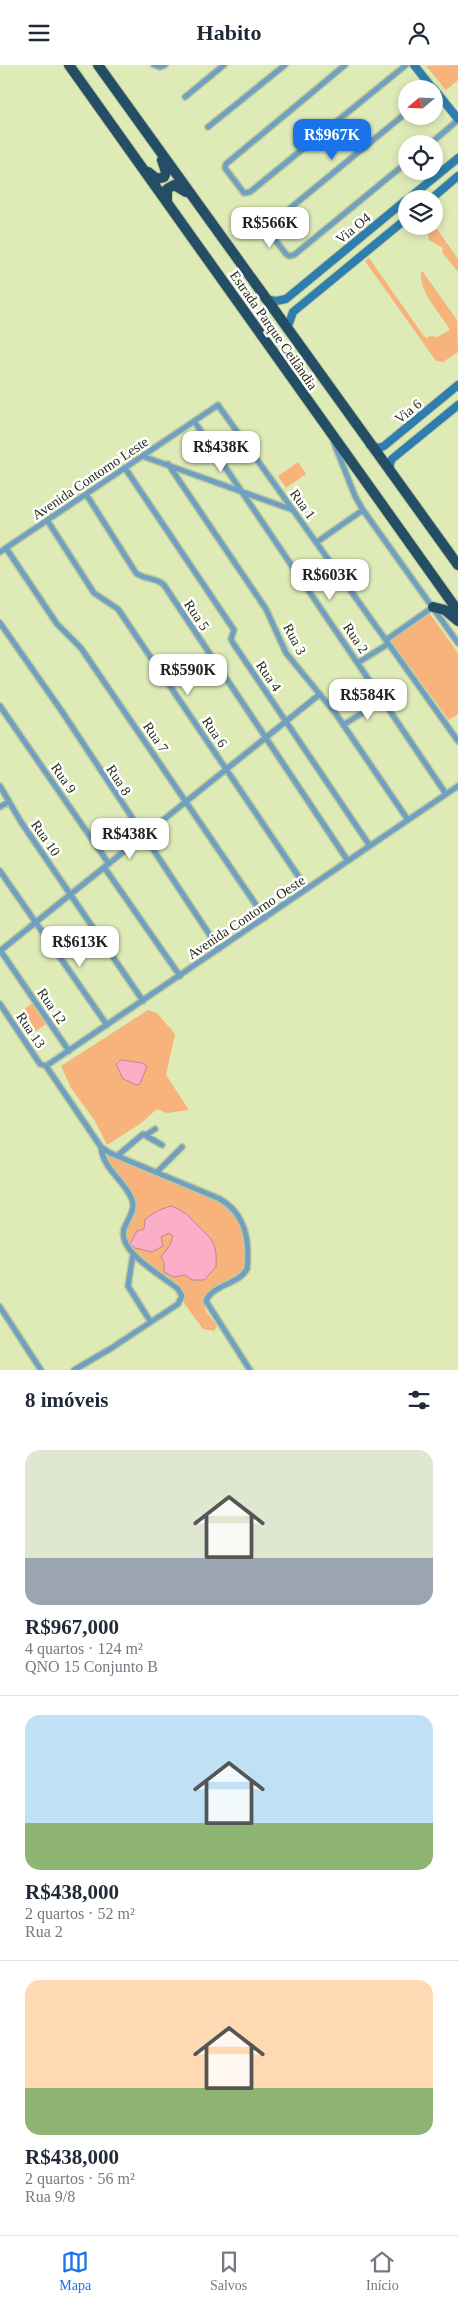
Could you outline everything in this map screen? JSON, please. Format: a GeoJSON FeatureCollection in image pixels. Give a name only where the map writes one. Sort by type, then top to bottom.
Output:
{"type":"FeatureCollection","features":[{"type":"Feature","properties":{"kind":"highway","name":"Estrada Parque Ceilândia"},"geometry":{"type":"LineString","coordinates":[[69,65],[458,611]]}},
{"type":"Feature","properties":{"kind":"highway","name":"Estrada Parque Ceilândia"},"geometry":{"type":"LineString","coordinates":[[98,65],[286,329],[458,565]]}},
{"type":"Feature","properties":{"kind":"highway"},"geometry":{"type":"LineString","coordinates":[[140,164],[157,179],[164,177],[165,165],[158,150]]}},
{"type":"Feature","properties":{"kind":"highway"},"geometry":{"type":"LineString","coordinates":[[167,203],[167,189],[174,185],[189,194]]}},
{"type":"Feature","properties":{"kind":"highway"},"geometry":{"type":"LineString","coordinates":[[433,607],[445,610],[458,621]]}},
{"type":"Feature","properties":{"kind":"main road"},"geometry":{"type":"LineString","coordinates":[[414,65],[426,80]]}},
{"type":"Feature","properties":{"kind":"main road"},"geometry":{"type":"LineString","coordinates":[[443,101],[458,119]]}},
{"type":"Feature","properties":{"kind":"main road","name":"Via O4"},"geometry":{"type":"LineString","coordinates":[[443,170],[458,158]]}},
{"type":"Feature","properties":{"kind":"main road"},"geometry":{"type":"LineString","coordinates":[[443,171],[448,173],[450,183]]}},
{"type":"Feature","properties":{"kind":"main road"},"geometry":{"type":"LineString","coordinates":[[441,190],[458,176]]}},
{"type":"Feature","properties":{"kind":"main road","name":"Via O4"},"geometry":{"type":"LineString","coordinates":[[416,190],[425,180]]}},
{"type":"Feature","properties":{"kind":"main road","name":"Via O4"},"geometry":{"type":"LineString","coordinates":[[265,299],[276,301],[286,299],[398,207]]}},
{"type":"Feature","properties":{"kind":"main road","name":"Via O4"},"geometry":{"type":"LineString","coordinates":[[286,329],[292,312],[398,226]]}},
{"type":"Feature","properties":{"kind":"main road"},"geometry":{"type":"LineString","coordinates":[[360,257],[358,247],[366,234]]}},
{"type":"Feature","properties":{"kind":"main road"},"geometry":{"type":"LineString","coordinates":[[337,257],[345,258],[348,267]]}},
{"type":"Feature","properties":{"kind":"main road","name":"Via 6"},"geometry":{"type":"LineString","coordinates":[[370,445],[384,446],[458,385]]}},
{"type":"Feature","properties":{"kind":"main road","name":"Via 6"},"geometry":{"type":"LineString","coordinates":[[390,472],[392,459],[458,405]]}},
{"type":"Feature","properties":{"kind":"street"},"geometry":{"type":"LineString","coordinates":[[154,65],[160,67],[165,65]]}},
{"type":"Feature","properties":{"kind":"street"},"geometry":{"type":"LineString","coordinates":[[185,97],[224,65]]}},
{"type":"Feature","properties":{"kind":"street"},"geometry":{"type":"LineString","coordinates":[[208,127],[285,65]]}},
{"type":"Feature","properties":{"kind":"street"},"geometry":{"type":"LineString","coordinates":[[345,65],[228,161],[226,168],[244,193],[250,191],[406,65]]}},
{"type":"Feature","properties":{"kind":"street"},"geometry":{"type":"LineString","coordinates":[[440,135],[458,119]]}},
{"type":"Feature","properties":{"kind":"street"},"geometry":{"type":"LineString","coordinates":[[398,120],[271,223],[269,232],[286,254],[289,256],[294,255],[398,170]]}},
{"type":"Feature","properties":{"kind":"street","name":"Avenida Contorno Leste"},"geometry":{"type":"LineString","coordinates":[[0,552],[218,405]]}},
{"type":"Feature","properties":{"kind":"street","name":"Rua 1"},"geometry":{"type":"LineString","coordinates":[[218,405],[458,741]]}},
{"type":"Feature","properties":{"kind":"street","name":"Rua 2"},"geometry":{"type":"LineString","coordinates":[[194,421],[359,662],[446,794]]}},
{"type":"Feature","properties":{"kind":"street"},"geometry":{"type":"LineString","coordinates":[[329,431],[355,496],[363,510],[458,643]]}},
{"type":"Feature","properties":{"kind":"street"},"geometry":{"type":"LineString","coordinates":[[142,456],[293,510]]}},
{"type":"Feature","properties":{"kind":"street","name":"Rua 3"},"geometry":{"type":"LineString","coordinates":[[168,464],[266,609],[286,653],[344,725],[408,820]]}},
{"type":"Feature","properties":{"kind":"street","name":"Rua 4"},"geometry":{"type":"LineString","coordinates":[[125,468],[234,630],[231,639],[233,643],[370,846]]}},
{"type":"Feature","properties":{"kind":"street","name":"Rua 5"},"geometry":{"type":"LineString","coordinates":[[86,493],[136,573],[141,577],[158,580],[164,585],[348,861]]}},
{"type":"Feature","properties":{"kind":"street"},"geometry":{"type":"LineString","coordinates":[[317,542],[363,510]]}},
{"type":"Feature","properties":{"kind":"street","name":"Rua 6"},"geometry":{"type":"LineString","coordinates":[[46,521],[94,593],[118,609],[307,889]]}},
{"type":"Feature","properties":{"kind":"street","name":"Rua 7"},"geometry":{"type":"LineString","coordinates":[[6,548],[57,624],[81,648],[265,918]]}},
{"type":"Feature","properties":{"kind":"street"},"geometry":{"type":"LineString","coordinates":[[359,662],[433,607]]}},
{"type":"Feature","properties":{"kind":"street","name":"Rua 8"},"geometry":{"type":"LineString","coordinates":[[0,623],[61,710],[143,837],[219,949]]}},
{"type":"Feature","properties":{"kind":"street"},"geometry":{"type":"LineString","coordinates":[[0,950],[320,694]]}},
{"type":"Feature","properties":{"kind":"street"},"geometry":{"type":"LineString","coordinates":[[344,725],[383,700]]}},
{"type":"Feature","properties":{"kind":"street","name":"Rua 9"},"geometry":{"type":"LineString","coordinates":[[0,706],[180,976]]}},
{"type":"Feature","properties":{"kind":"street","name":"Avenida Contorno Oeste"},"geometry":{"type":"LineString","coordinates":[[46,1066],[458,786]]}},
{"type":"Feature","properties":{"kind":"street","name":"Rua 10"},"geometry":{"type":"LineString","coordinates":[[0,787],[8,802],[143,1001]]}},
{"type":"Feature","properties":{"kind":"street"},"geometry":{"type":"LineString","coordinates":[[0,807],[8,802]]}},
{"type":"Feature","properties":{"kind":"street"},"geometry":{"type":"LineString","coordinates":[[0,871],[107,1025]]}},
{"type":"Feature","properties":{"kind":"street","name":"Rua 12"},"geometry":{"type":"LineString","coordinates":[[0,950],[69,1051]]}},
{"type":"Feature","properties":{"kind":"street","name":"Rua 13"},"geometry":{"type":"LineString","coordinates":[[0,1005],[40,1064],[46,1066],[101,1147]]}},
{"type":"Feature","properties":{"kind":"street"},"geometry":{"type":"LineString","coordinates":[[116,1156],[143,1135],[155,1129]]}},
{"type":"Feature","properties":{"kind":"street"},"geometry":{"type":"LineString","coordinates":[[146,1135],[162,1145]]}},
{"type":"Feature","properties":{"kind":"street"},"geometry":{"type":"LineString","coordinates":[[101,1147],[116,1156],[220,1199],[236,1210],[242,1219],[248,1269],[239,1278],[208,1295],[206,1301],[250,1370]]}},
{"type":"Feature","properties":{"kind":"street"},"geometry":{"type":"LineString","coordinates":[[74,1370],[110,1349],[178,1304],[182,1296],[173,1285],[133,1254],[126,1246],[123,1238],[126,1221],[133,1208],[133,1201],[104,1160],[101,1147]]}},
{"type":"Feature","properties":{"kind":"street"},"geometry":{"type":"LineString","coordinates":[[157,1173],[182,1147]]}},
{"type":"Feature","properties":{"kind":"street"},"geometry":{"type":"LineString","coordinates":[[133,1254],[128,1286],[150,1321]]}},
{"type":"Feature","properties":{"kind":"street"},"geometry":{"type":"LineString","coordinates":[[0,1307],[41,1370]]}},
{"type":"Feature","properties":{"kind":"shaded area"},"geometry":{"type":"Polygon","coordinates":[[[458,65],[458,80],[446,90],[443,86],[443,80],[438,80],[426,66],[458,65]]]}},
{"type":"Feature","properties":{"kind":"shaded area"},"geometry":{"type":"Polygon","coordinates":[[[428,235],[441,235],[458,259],[458,272],[442,252],[443,248],[429,240],[428,235]]]}},
{"type":"Feature","properties":{"kind":"shaded area"},"geometry":{"type":"Polygon","coordinates":[[[369,258],[423,335],[426,338],[430,336],[437,337],[450,330],[423,287],[421,272],[423,272],[457,320],[458,352],[443,362],[436,361],[365,261],[369,258]]]}},
{"type":"Feature","properties":{"kind":"shaded area"},"geometry":{"type":"Polygon","coordinates":[[[298,462],[306,474],[286,488],[278,476],[298,462]]]}},
{"type":"Feature","properties":{"kind":"shaded area"},"geometry":{"type":"Polygon","coordinates":[[[428,611],[458,653],[458,714],[449,720],[391,641],[428,611]]]}},
{"type":"Feature","properties":{"kind":"shaded area"},"geometry":{"type":"Polygon","coordinates":[[[34,1002],[48,1023],[26,1037],[13,1017],[34,1002]]]}},
{"type":"Feature","properties":{"kind":"shaded area"},"geometry":{"type":"Polygon","coordinates":[[[148,1010],[157,1013],[175,1034],[166,1075],[189,1110],[167,1113],[157,1109],[140,1124],[107,1145],[95,1121],[71,1088],[61,1066],[148,1010]],[[121,1060],[116,1062],[142,1080],[147,1066],[142,1063],[121,1060]]]}},
{"type":"Feature","properties":{"kind":"shaded area"},"geometry":{"type":"Polygon","coordinates":[[[121,1060],[142,1063],[147,1066],[140,1084],[137,1085],[123,1079],[116,1064],[121,1060]]]}},
{"type":"Feature","properties":{"kind":"shaded area"},"geometry":{"type":"Polygon","coordinates":[[[101,1147],[230,1205],[245,1231],[247,1269],[208,1295],[205,1310],[217,1326],[214,1331],[203,1329],[181,1299],[181,1292],[133,1254],[124,1242],[133,1201],[107,1166],[101,1147]]]}},
{"type":"Feature","properties":{"kind":"shaded area"},"geometry":{"type":"Polygon","coordinates":[[[171,1206],[188,1215],[215,1246],[216,1267],[204,1280],[192,1280],[185,1275],[174,1277],[164,1272],[164,1262],[161,1257],[170,1245],[173,1236],[169,1233],[161,1237],[163,1246],[152,1252],[135,1248],[130,1244],[137,1231],[144,1229],[145,1219],[159,1210],[171,1206]]]}}]}
